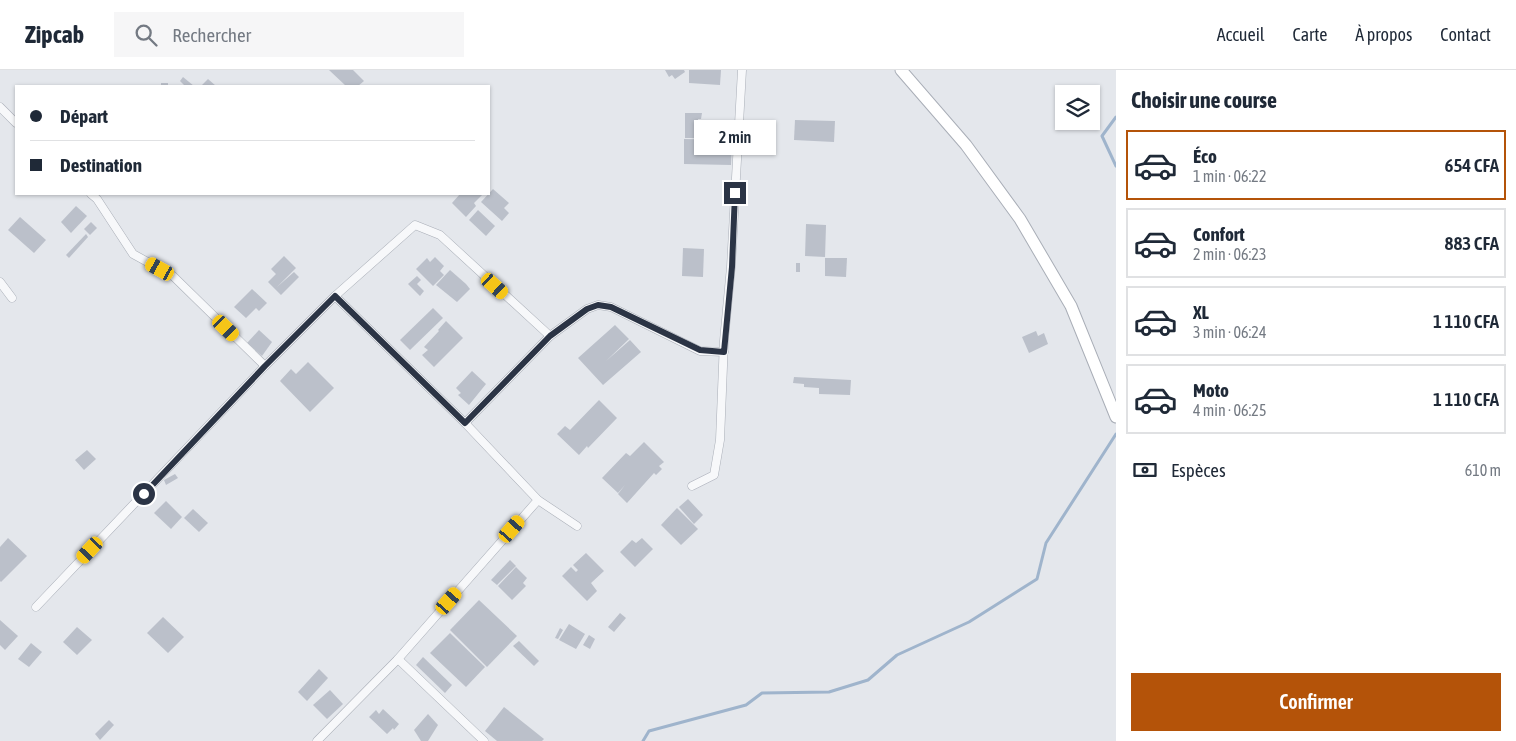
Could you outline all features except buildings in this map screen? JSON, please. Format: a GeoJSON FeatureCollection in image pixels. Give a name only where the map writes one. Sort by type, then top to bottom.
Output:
{"type":"FeatureCollection","features":[{"type":"Feature","properties":{"kind":"main road"},"geometry":{"type":"LineString","coordinates":[[901,70],[966,145],[1020,219],[1071,306],[1116,417]]}},
{"type":"Feature","properties":{"kind":"street"},"geometry":{"type":"LineString","coordinates":[[692,486],[710,478],[714,474],[720,440],[724,352],[732,267],[742,70]]}},
{"type":"Feature","properties":{"kind":"street"},"geometry":{"type":"LineString","coordinates":[[0,107],[15,121]]}},
{"type":"Feature","properties":{"kind":"street"},"geometry":{"type":"LineString","coordinates":[[92,195],[97,199],[133,254],[173,276],[265,366]]}},
{"type":"Feature","properties":{"kind":"street"},"geometry":{"type":"LineString","coordinates":[[36,607],[265,366],[335,296],[415,225],[440,235],[550,336]]}},
{"type":"Feature","properties":{"kind":"street"},"geometry":{"type":"LineString","coordinates":[[0,282],[12,298]]}},
{"type":"Feature","properties":{"kind":"street"},"geometry":{"type":"LineString","coordinates":[[335,296],[465,423],[538,500],[577,526]]}},
{"type":"Feature","properties":{"kind":"street"},"geometry":{"type":"LineString","coordinates":[[465,423],[550,336],[587,309],[598,305],[611,307],[700,350],[724,352]]}},
{"type":"Feature","properties":{"kind":"street"},"geometry":{"type":"LineString","coordinates":[[317,741],[398,659],[538,500]]}},
{"type":"Feature","properties":{"kind":"street"},"geometry":{"type":"LineString","coordinates":[[398,659],[484,741]]}},
{"type":"Feature","properties":{"kind":"waterway"},"geometry":{"type":"LineString","coordinates":[[1116,117],[1102,136],[1116,166]]}},
{"type":"Feature","properties":{"kind":"waterway"},"geometry":{"type":"LineString","coordinates":[[643,741],[649,731],[746,705],[762,693],[829,692],[868,680],[897,655],[969,622],[1037,579],[1046,543],[1116,434]]}},
{"type":"Feature","properties":{"kind":"route"},"geometry":{"type":"LineString","coordinates":[[144,494],[265,366],[335,296],[465,423],[550,336],[587,309],[598,305],[611,307],[700,350],[724,352],[732,267],[735,193]]}}]}
